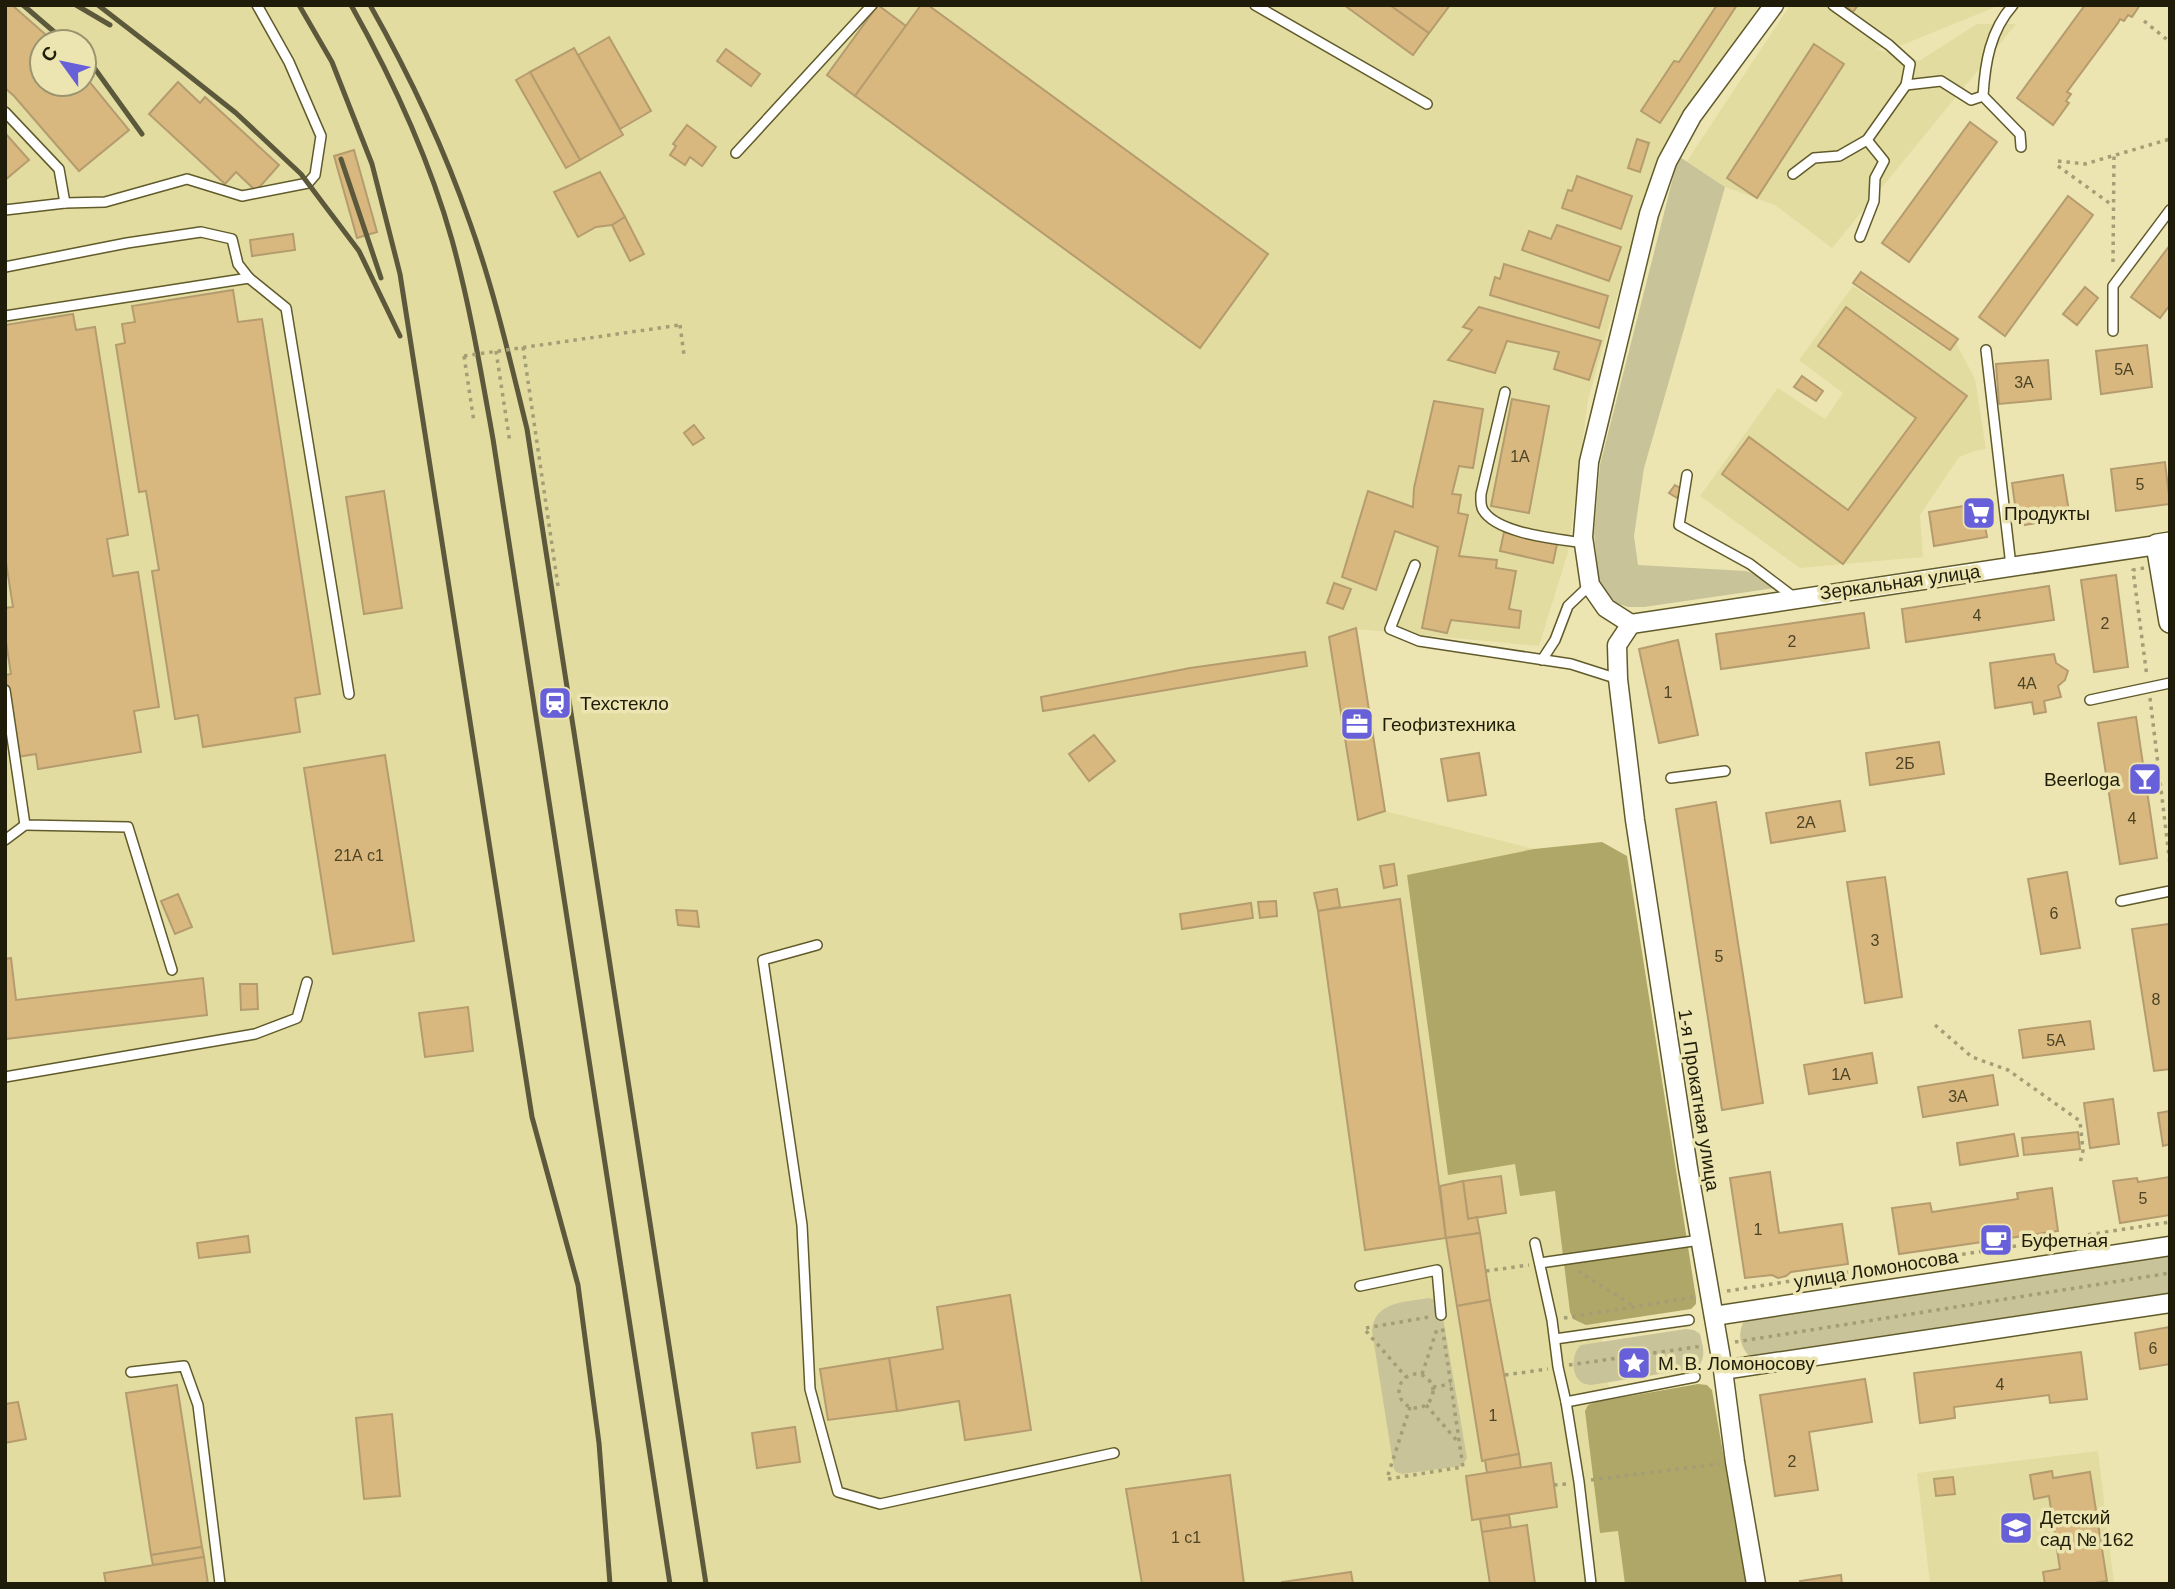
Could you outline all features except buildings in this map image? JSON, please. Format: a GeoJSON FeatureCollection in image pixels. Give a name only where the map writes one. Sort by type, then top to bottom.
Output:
{"type":"FeatureCollection","features":[{"type":"Feature","properties":{"kind":"street"},"geometry":{"type":"LineString","coordinates":[[1631,624],[1606,608],[1590,585],[1584,543],[1588,462],[1649,214],[1667,162],[1692,116],[1774,5]]}},
{"type":"Feature","properties":{"kind":"street"},"geometry":{"type":"LineString","coordinates":[[2164,544],[2170,622]]}},
{"type":"Feature","properties":{"kind":"street","name":"Зеркальная улица"},"geometry":{"type":"LineString","coordinates":[[1631,624],[2164,544]]}},
{"type":"Feature","properties":{"kind":"street","name":"1-я Прокатная улица"},"geometry":{"type":"LineString","coordinates":[[1631,624],[1617,645],[1618,679],[1635,820],[1756,1584]]}},
{"type":"Feature","properties":{"kind":"street","name":"улица Ломоносова"},"geometry":{"type":"LineString","coordinates":[[1714,1316],[2170,1246]]}},
{"type":"Feature","properties":{"kind":"street"},"geometry":{"type":"LineString","coordinates":[[1723,1370],[2170,1303]]}},
{"type":"Feature","properties":{"kind":"lane"},"geometry":{"type":"LineString","coordinates":[[5,210],[105,202],[187,179],[242,196],[308,183],[315,175],[321,136],[289,62],[257,5]]}},
{"type":"Feature","properties":{"kind":"lane"},"geometry":{"type":"LineString","coordinates":[[736,153],[872,5]]}},
{"type":"Feature","properties":{"kind":"lane"},"geometry":{"type":"LineString","coordinates":[[1255,5],[1427,104]]}},
{"type":"Feature","properties":{"kind":"lane"},"geometry":{"type":"LineString","coordinates":[[1793,174],[1814,158],[1839,156],[1867,140],[1906,85],[1910,64],[1889,45],[1833,5]]}},
{"type":"Feature","properties":{"kind":"lane"},"geometry":{"type":"LineString","coordinates":[[2013,5],[1993,36],[1984,70],[1983,96],[2020,134],[2021,147]]}},
{"type":"Feature","properties":{"kind":"lane"},"geometry":{"type":"LineString","coordinates":[[1906,85],[1941,81],[1971,100],[1983,96]]}},
{"type":"Feature","properties":{"kind":"lane"},"geometry":{"type":"LineString","coordinates":[[5,112],[58,169],[65,204]]}},
{"type":"Feature","properties":{"kind":"lane"},"geometry":{"type":"LineString","coordinates":[[1860,237],[1874,201],[1875,178],[1884,161],[1867,140]]}},
{"type":"Feature","properties":{"kind":"lane"},"geometry":{"type":"LineString","coordinates":[[2113,331],[2113,286],[2170,210]]}},
{"type":"Feature","properties":{"kind":"lane"},"geometry":{"type":"LineString","coordinates":[[5,267],[127,243],[201,232],[232,239],[238,264],[249,278],[286,308],[349,694]]}},
{"type":"Feature","properties":{"kind":"lane"},"geometry":{"type":"LineString","coordinates":[[5,316],[249,278]]}},
{"type":"Feature","properties":{"kind":"lane"},"geometry":{"type":"LineString","coordinates":[[1986,350],[2011,566]]}},
{"type":"Feature","properties":{"kind":"lane"},"geometry":{"type":"LineString","coordinates":[[1505,392],[1481,494],[1481,508],[1503,526],[1584,543]]}},
{"type":"Feature","properties":{"kind":"lane"},"geometry":{"type":"LineString","coordinates":[[1687,475],[1679,525],[1750,564],[1795,598]]}},
{"type":"Feature","properties":{"kind":"lane"},"geometry":{"type":"LineString","coordinates":[[1415,565],[1390,629],[1419,641],[1571,664],[1618,679]]}},
{"type":"Feature","properties":{"kind":"lane"},"geometry":{"type":"LineString","coordinates":[[1542,660],[1555,640],[1568,606],[1590,585]]}},
{"type":"Feature","properties":{"kind":"lane"},"geometry":{"type":"LineString","coordinates":[[2090,700],[2170,683]]}},
{"type":"Feature","properties":{"kind":"lane"},"geometry":{"type":"LineString","coordinates":[[5,690],[25,825]]}},
{"type":"Feature","properties":{"kind":"lane"},"geometry":{"type":"LineString","coordinates":[[1671,779],[1725,771]]}},
{"type":"Feature","properties":{"kind":"lane"},"geometry":{"type":"LineString","coordinates":[[5,840],[25,825],[128,827],[172,970]]}},
{"type":"Feature","properties":{"kind":"lane"},"geometry":{"type":"LineString","coordinates":[[2121,901],[2170,891]]}},
{"type":"Feature","properties":{"kind":"lane"},"geometry":{"type":"LineString","coordinates":[[817,945],[762,960],[802,1225],[810,1389],[838,1492],[880,1504],[1114,1453]]}},
{"type":"Feature","properties":{"kind":"lane"},"geometry":{"type":"LineString","coordinates":[[5,1077],[254,1034],[297,1018],[307,982]]}},
{"type":"Feature","properties":{"kind":"lane"},"geometry":{"type":"LineString","coordinates":[[1540,1263],[1700,1240]]}},
{"type":"Feature","properties":{"kind":"lane"},"geometry":{"type":"LineString","coordinates":[[1535,1243],[1566,1402],[1591,1584]]}},
{"type":"Feature","properties":{"kind":"lane"},"geometry":{"type":"LineString","coordinates":[[1360,1286],[1437,1270],[1441,1315]]}},
{"type":"Feature","properties":{"kind":"lane"},"geometry":{"type":"LineString","coordinates":[[1555,1339],[1689,1320]]}},
{"type":"Feature","properties":{"kind":"lane"},"geometry":{"type":"LineString","coordinates":[[131,1372],[184,1366],[198,1405],[220,1584]]}},
{"type":"Feature","properties":{"kind":"lane"},"geometry":{"type":"LineString","coordinates":[[1566,1402],[1695,1377]]}},
{"type":"Feature","properties":{"kind":"path"},"geometry":{"type":"LineString","coordinates":[[2144,22],[2170,42]]}},
{"type":"Feature","properties":{"kind":"path"},"geometry":{"type":"LineString","coordinates":[[2112,205],[2058,164],[2085,164],[2170,139]]}},
{"type":"Feature","properties":{"kind":"path"},"geometry":{"type":"LineString","coordinates":[[2113,286],[2114,156]]}},
{"type":"Feature","properties":{"kind":"path"},"geometry":{"type":"LineString","coordinates":[[474,422],[464,356],[680,325],[684,355]]}},
{"type":"Feature","properties":{"kind":"path"},"geometry":{"type":"LineString","coordinates":[[523,347],[558,586]]}},
{"type":"Feature","properties":{"kind":"path"},"geometry":{"type":"LineString","coordinates":[[496,351],[510,443]]}},
{"type":"Feature","properties":{"kind":"path"},"geometry":{"type":"LineString","coordinates":[[1935,1025],[1972,1058],[2008,1070],[2080,1121],[2083,1151],[2080,1163]]}},
{"type":"Feature","properties":{"kind":"path"},"geometry":{"type":"LineString","coordinates":[[1552,1320],[2170,1222]]}},
{"type":"Feature","properties":{"kind":"path"},"geometry":{"type":"LineString","coordinates":[[1561,1260],[1635,1307]]}},
{"type":"Feature","properties":{"kind":"path"},"geometry":{"type":"LineString","coordinates":[[1486,1270],[1540,1263]]}},
{"type":"Feature","properties":{"kind":"path"},"geometry":{"type":"LineString","coordinates":[[1505,1375],[2170,1273]]}},
{"type":"Feature","properties":{"kind":"path"},"geometry":{"type":"LineString","coordinates":[[1406,1377],[1366,1329],[1441,1315]]}},
{"type":"Feature","properties":{"kind":"path"},"geometry":{"type":"LineString","coordinates":[[1410,1406],[1388,1477],[1463,1467],[1441,1318],[1422,1374]]}},
{"type":"Feature","properties":{"kind":"path"},"geometry":{"type":"LineString","coordinates":[[1415,1373],[1422,1374],[1433,1387],[1432,1398],[1426,1405],[1416,1408],[1401,1399],[1400,1386],[1406,1377],[1415,1373]]}},
{"type":"Feature","properties":{"kind":"path"},"geometry":{"type":"LineString","coordinates":[[1433,1387],[1451,1384]]}},
{"type":"Feature","properties":{"kind":"path"},"geometry":{"type":"LineString","coordinates":[[1426,1405],[1460,1444]]}},
{"type":"Feature","properties":{"kind":"path"},"geometry":{"type":"LineString","coordinates":[[1554,1485],[1735,1462]]}},
{"type":"Feature","properties":{"kind":"shaded area"},"geometry":{"type":"Polygon","coordinates":[[[5,5],[1762,5],[1660,158],[1648,187],[1588,400],[1568,552],[1539,646],[1356,629],[1385,811],[1534,849],[1636,1584],[5,1584],[5,5]]]}},
{"type":"Feature","properties":{"kind":"shaded area"},"geometry":{"type":"Polygon","coordinates":[[[1790,5],[1995,5],[1902,45],[1875,49],[1919,61],[1977,24],[2016,24],[1832,248],[1775,205],[1725,187],[1687,161],[1790,5]]]}},
{"type":"Feature","properties":{"kind":"shaded area"},"geometry":{"type":"Polygon","coordinates":[[[1680,157],[1725,187],[1644,468],[1634,536],[1638,565],[1746,571],[1788,586],[1628,607],[1616,603],[1599,584],[1594,533],[1600,465],[1680,157]]]}},
{"type":"Feature","properties":{"kind":"shaded area"},"geometry":{"type":"Polygon","coordinates":[[[1853,286],[1950,352],[1956,343],[1975,379],[1986,449],[1959,457],[1920,515],[1923,557],[1800,568],[1700,496],[1778,388],[1825,419],[1843,393],[1799,360],[1853,286]]]}},
{"type":"Feature","properties":{"kind":"shaded area"},"geometry":{"type":"Polygon","coordinates":[[[1602,842],[1627,856],[1696,1304],[1691,1309],[1586,1325],[1573,1319],[1570,1312],[1555,1191],[1520,1196],[1515,1164],[1448,1175],[1407,875],[1534,849],[1602,842]]]}},
{"type":"Feature","properties":{"kind":"shaded area"},"geometry":{"type":"Polygon","coordinates":[[[2170,1254],[2170,1296],[1751,1358],[1740,1339],[1745,1319],[2170,1254]]]}},
{"type":"Feature","properties":{"kind":"shaded area"},"geometry":{"type":"Polygon","coordinates":[[[1429,1298],[1435,1300],[1442,1312],[1467,1458],[1462,1466],[1402,1474],[1394,1469],[1372,1331],[1374,1321],[1385,1308],[1401,1302],[1429,1298]]]}},
{"type":"Feature","properties":{"kind":"shaded area"},"geometry":{"type":"Polygon","coordinates":[[[1686,1329],[1700,1334],[1703,1356],[1697,1368],[1591,1385],[1581,1382],[1576,1376],[1574,1357],[1581,1345],[1686,1329]]]}},
{"type":"Feature","properties":{"kind":"shaded area"},"geometry":{"type":"Polygon","coordinates":[[[1698,1384],[1707,1385],[1712,1390],[1746,1584],[1625,1584],[1618,1531],[1600,1533],[1585,1411],[1588,1405],[1596,1402],[1698,1384]]]}},
{"type":"Feature","properties":{"kind":"shaded area","name":"Детский сад № 162"},"geometry":{"type":"Polygon","coordinates":[[[2098,1451],[2114,1584],[1930,1584],[1917,1473],[2098,1451]]]}},
{"type":"Feature","properties":{"kind":"railway"},"geometry":{"type":"LineString","coordinates":[[23,5],[50,28]]}},
{"type":"Feature","properties":{"kind":"railway"},"geometry":{"type":"LineString","coordinates":[[76,5],[110,25]]}},
{"type":"Feature","properties":{"kind":"railway"},"geometry":{"type":"LineString","coordinates":[[98,5],[236,113],[301,174],[359,251],[400,336]]}},
{"type":"Feature","properties":{"kind":"railway"},"geometry":{"type":"LineString","coordinates":[[299,5],[332,62],[372,164],[400,274],[532,1117],[578,1285],[599,1443],[610,1584]]}},
{"type":"Feature","properties":{"kind":"railway"},"geometry":{"type":"LineString","coordinates":[[351,5],[421,149],[452,240],[475,339],[493,439],[670,1584]]}},
{"type":"Feature","properties":{"kind":"railway"},"geometry":{"type":"LineString","coordinates":[[370,5],[425,112],[460,195],[494,299],[527,429],[706,1584]]}},
{"type":"Feature","properties":{"kind":"railway"},"geometry":{"type":"LineString","coordinates":[[98,73],[142,134]]}},
{"type":"Feature","properties":{"kind":"railway"},"geometry":{"type":"LineString","coordinates":[[341,159],[381,278]]}},
{"type":"Feature","properties":{"kind":"place","name":"Продукты"},"geometry":{"type":"Point","coordinates":[1979,513]}},
{"type":"Feature","properties":{"kind":"place","name":"Техстекло"},"geometry":{"type":"Point","coordinates":[555,703]}},
{"type":"Feature","properties":{"kind":"place","name":"Геофизтехника"},"geometry":{"type":"Point","coordinates":[1357,724]}},
{"type":"Feature","properties":{"kind":"place","name":"Beerloga"},"geometry":{"type":"Point","coordinates":[2145,779]}},
{"type":"Feature","properties":{"kind":"place","name":"Буфетная"},"geometry":{"type":"Point","coordinates":[1996,1240]}},
{"type":"Feature","properties":{"kind":"place","name":"М. В. Ломоносову"},"geometry":{"type":"Point","coordinates":[1634,1363]}},
{"type":"Feature","properties":{"kind":"place","name":"Детский сад № 162"},"geometry":{"type":"Point","coordinates":[2016,1528]}}]}
